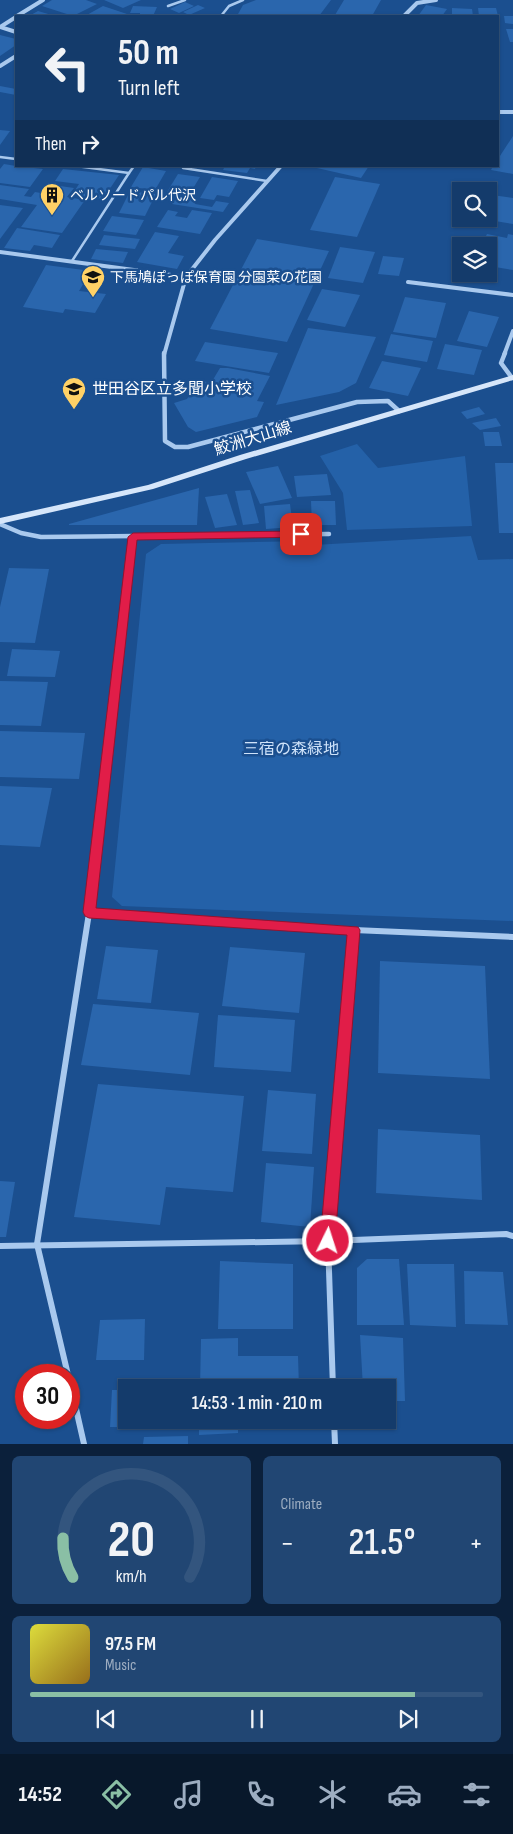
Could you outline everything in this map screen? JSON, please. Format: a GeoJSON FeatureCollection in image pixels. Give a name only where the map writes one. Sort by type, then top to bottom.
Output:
{"type":"FeatureCollection","features":[{"type":"Feature","properties":{"kind":"main road","name":"鮫洲大山線"},"geometry":{"type":"LineString","coordinates":[[0,522],[150,487],[512,378]]}},
{"type":"Feature","properties":{"kind":"street"},"geometry":{"type":"LineString","coordinates":[[20,15],[44,0]]}},
{"type":"Feature","properties":{"kind":"street"},"geometry":{"type":"LineString","coordinates":[[405,15],[411,5],[428,0],[436,0]]}},
{"type":"Feature","properties":{"kind":"street"},"geometry":{"type":"LineString","coordinates":[[15,18],[0,27],[15,32]]}},
{"type":"Feature","properties":{"kind":"street"},"geometry":{"type":"LineString","coordinates":[[0,66],[15,57]]}},
{"type":"Feature","properties":{"kind":"street"},"geometry":{"type":"LineString","coordinates":[[499,112],[513,112]]}},
{"type":"Feature","properties":{"kind":"street"},"geometry":{"type":"LineString","coordinates":[[280,167],[215,240],[186,277],[164,351],[165,440],[174,447],[188,447],[356,402],[388,400],[399,411]]}},
{"type":"Feature","properties":{"kind":"street"},"geometry":{"type":"LineString","coordinates":[[0,252],[186,277]]}},
{"type":"Feature","properties":{"kind":"street"},"geometry":{"type":"LineString","coordinates":[[408,282],[513,295]]}},
{"type":"Feature","properties":{"kind":"street"},"geometry":{"type":"LineString","coordinates":[[512,378],[501,363],[513,331]]}},
{"type":"Feature","properties":{"kind":"street"},"geometry":{"type":"LineString","coordinates":[[0,522],[22,533],[41,537],[329,534]]}},
{"type":"Feature","properties":{"kind":"street"},"geometry":{"type":"LineString","coordinates":[[65,1364],[37,1244],[89,912],[133,537]]}},
{"type":"Feature","properties":{"kind":"street"},"geometry":{"type":"LineString","coordinates":[[89,912],[354,930],[513,937]]}},
{"type":"Feature","properties":{"kind":"street"},"geometry":{"type":"LineString","coordinates":[[333,1379],[328,1241],[354,930]]}},
{"type":"Feature","properties":{"kind":"street"},"geometry":{"type":"LineString","coordinates":[[0,1246],[328,1241],[506,1234],[513,1236]]}},
{"type":"Feature","properties":{"kind":"street"},"geometry":{"type":"LineString","coordinates":[[80,1427],[84,1444]]}},
{"type":"Feature","properties":{"kind":"street"},"geometry":{"type":"LineString","coordinates":[[334,1429],[335,1444]]}},
{"type":"Feature","properties":{"kind":"lane"},"geometry":{"type":"LineString","coordinates":[[168,6],[185,0]]}},
{"type":"Feature","properties":{"kind":"lane"},"geometry":{"type":"LineString","coordinates":[[222,15],[229,6],[243,0]]}},
{"type":"Feature","properties":{"kind":"lane"},"geometry":{"type":"LineString","coordinates":[[0,157],[15,159]]}},
{"type":"Feature","properties":{"kind":"lane"},"geometry":{"type":"LineString","coordinates":[[83,167],[128,173]]}},
{"type":"Feature","properties":{"kind":"lane"},"geometry":{"type":"LineString","coordinates":[[72,261],[133,167]]}},
{"type":"Feature","properties":{"kind":"lane"},"geometry":{"type":"LineString","coordinates":[[183,168],[268,181]]}},
{"type":"Feature","properties":{"kind":"green space"},"geometry":{"type":"Polygon","coordinates":[[[357,444],[378,468],[465,456],[472,526],[347,530],[343,493],[320,456],[357,444]]]}},
{"type":"Feature","properties":{"kind":"green space","name":"三宿の森緑地"},"geometry":{"type":"Polygon","coordinates":[[[471,536],[478,560],[513,559],[513,921],[122,906],[112,897],[146,554],[161,544],[309,541],[314,545],[471,536]]]}},
{"type":"Feature","properties":{"kind":"building"},"geometry":{"type":"Polygon","coordinates":[[[52,0],[86,0],[97,4],[75,15],[42,6],[52,0]]]}},
{"type":"Feature","properties":{"kind":"building"},"geometry":{"type":"Polygon","coordinates":[[[104,0],[141,0],[123,8],[104,0]]]}},
{"type":"Feature","properties":{"kind":"building"},"geometry":{"type":"Polygon","coordinates":[[[256,0],[331,0],[320,15],[238,15],[243,5],[256,0]]]}},
{"type":"Feature","properties":{"kind":"building"},"geometry":{"type":"Polygon","coordinates":[[[344,0],[381,0],[373,15],[335,15],[344,0]]]}},
{"type":"Feature","properties":{"kind":"building"},"geometry":{"type":"Polygon","coordinates":[[[185,2],[194,6],[179,13],[170,9],[185,2]]]}},
{"type":"Feature","properties":{"kind":"building"},"geometry":{"type":"Polygon","coordinates":[[[198,5],[205,8],[189,15],[183,12],[198,5]]]}},
{"type":"Feature","properties":{"kind":"building"},"geometry":{"type":"Polygon","coordinates":[[[426,5],[447,9],[443,15],[419,15],[426,5]]]}},
{"type":"Feature","properties":{"kind":"building"},"geometry":{"type":"Polygon","coordinates":[[[103,6],[130,15],[87,15],[103,6]]]}},
{"type":"Feature","properties":{"kind":"building"},"geometry":{"type":"Polygon","coordinates":[[[133,6],[157,7],[153,15],[130,13],[133,6]]]}},
{"type":"Feature","properties":{"kind":"building"},"geometry":{"type":"Polygon","coordinates":[[[452,8],[472,9],[473,15],[452,15],[452,8]]]}},
{"type":"Feature","properties":{"kind":"building"},"geometry":{"type":"Polygon","coordinates":[[[478,8],[496,8],[498,15],[479,15],[478,8]]]}},
{"type":"Feature","properties":{"kind":"building"},"geometry":{"type":"Polygon","coordinates":[[[38,11],[52,15],[31,15],[38,11]]]}},
{"type":"Feature","properties":{"kind":"building"},"geometry":{"type":"Polygon","coordinates":[[[504,16],[513,16],[513,24],[505,23],[504,16]]]}},
{"type":"Feature","properties":{"kind":"building"},"geometry":{"type":"Polygon","coordinates":[[[506,29],[513,29],[513,42],[510,42],[506,29]]]}},
{"type":"Feature","properties":{"kind":"building"},"geometry":{"type":"Polygon","coordinates":[[[0,35],[15,39],[15,46],[0,56],[0,35]]]}},
{"type":"Feature","properties":{"kind":"building"},"geometry":{"type":"Polygon","coordinates":[[[0,86],[15,89],[15,95],[0,92],[0,86]]]}},
{"type":"Feature","properties":{"kind":"building"},"geometry":{"type":"Polygon","coordinates":[[[0,130],[10,131],[0,145],[0,130]]]}},
{"type":"Feature","properties":{"kind":"building"},"geometry":{"type":"Polygon","coordinates":[[[513,136],[513,174],[491,170],[492,167],[499,167],[499,157],[513,136]]]}},
{"type":"Feature","properties":{"kind":"building"},"geometry":{"type":"Polygon","coordinates":[[[4,164],[15,167],[43,169],[30,187],[0,183],[0,169],[4,164]]]}},
{"type":"Feature","properties":{"kind":"building"},"geometry":{"type":"Polygon","coordinates":[[[143,167],[166,171],[155,190],[131,187],[143,167]]]}},
{"type":"Feature","properties":{"kind":"building"},"geometry":{"type":"Polygon","coordinates":[[[224,167],[256,167],[255,169],[250,168],[247,173],[223,170],[224,167]]]}},
{"type":"Feature","properties":{"kind":"building"},"geometry":{"type":"Polygon","coordinates":[[[312,167],[368,167],[361,178],[312,167]]]}},
{"type":"Feature","properties":{"kind":"building"},"geometry":{"type":"Polygon","coordinates":[[[63,169],[119,175],[103,199],[72,195],[79,184],[55,181],[63,169]]]}},
{"type":"Feature","properties":{"kind":"building"},"geometry":{"type":"Polygon","coordinates":[[[178,174],[200,177],[189,195],[167,192],[178,174]]]}},
{"type":"Feature","properties":{"kind":"building"},"geometry":{"type":"Polygon","coordinates":[[[212,177],[238,181],[229,197],[217,195],[214,200],[200,198],[212,177]]]}},
{"type":"Feature","properties":{"kind":"building"},"geometry":{"type":"Polygon","coordinates":[[[335,177],[380,184],[357,237],[310,230],[335,177]]]}},
{"type":"Feature","properties":{"kind":"building","name":"ベルソードパル代沢"},"geometry":{"type":"Polygon","coordinates":[[[0,185],[29,189],[24,196],[31,197],[35,192],[47,194],[53,185],[74,188],[67,197],[85,200],[62,233],[21,227],[37,205],[0,199],[0,185]]]}},
{"type":"Feature","properties":{"kind":"building"},"geometry":{"type":"Polygon","coordinates":[[[130,191],[156,194],[145,216],[119,213],[130,191]]]}},
{"type":"Feature","properties":{"kind":"building"},"geometry":{"type":"Polygon","coordinates":[[[497,196],[513,198],[513,224],[497,221],[497,196]]]}},
{"type":"Feature","properties":{"kind":"building"},"geometry":{"type":"Polygon","coordinates":[[[177,197],[196,200],[195,204],[212,207],[216,201],[229,203],[223,212],[172,204],[177,197]]]}},
{"type":"Feature","properties":{"kind":"building"},"geometry":{"type":"Polygon","coordinates":[[[0,205],[23,208],[0,239],[0,205]]]}},
{"type":"Feature","properties":{"kind":"building"},"geometry":{"type":"Polygon","coordinates":[[[168,210],[178,212],[175,216],[187,218],[192,210],[212,213],[200,234],[157,227],[168,210]]]}},
{"type":"Feature","properties":{"kind":"building"},"geometry":{"type":"Polygon","coordinates":[[[112,216],[144,220],[136,235],[103,231],[112,216]]]}},
{"type":"Feature","properties":{"kind":"building"},"geometry":{"type":"Polygon","coordinates":[[[17,228],[60,235],[52,248],[34,245],[30,251],[4,248],[17,228]]]}},
{"type":"Feature","properties":{"kind":"building"},"geometry":{"type":"Polygon","coordinates":[[[155,232],[179,236],[168,253],[184,256],[177,269],[137,262],[155,232]]]}},
{"type":"Feature","properties":{"kind":"building"},"geometry":{"type":"Polygon","coordinates":[[[487,234],[507,238],[508,234],[513,235],[513,270],[497,267],[497,237],[486,237],[487,234]]]}},
{"type":"Feature","properties":{"kind":"building"},"geometry":{"type":"Polygon","coordinates":[[[104,235],[140,239],[135,249],[99,245],[104,235]]]}},
{"type":"Feature","properties":{"kind":"building"},"geometry":{"type":"Polygon","coordinates":[[[257,239],[329,251],[287,342],[210,329],[257,239]]]}},
{"type":"Feature","properties":{"kind":"building"},"geometry":{"type":"Polygon","coordinates":[[[340,247],[375,252],[363,283],[328,278],[340,247]]]}},
{"type":"Feature","properties":{"kind":"building"},"geometry":{"type":"Polygon","coordinates":[[[96,249],[128,252],[123,263],[91,259],[96,249]]]}},
{"type":"Feature","properties":{"kind":"building"},"geometry":{"type":"Polygon","coordinates":[[[383,256],[404,258],[399,276],[378,274],[383,256]]]}},
{"type":"Feature","properties":{"kind":"building"},"geometry":{"type":"Polygon","coordinates":[[[46,265],[91,271],[79,291],[106,294],[95,313],[65,309],[63,313],[23,307],[46,265]]]}},
{"type":"Feature","properties":{"kind":"building"},"geometry":{"type":"Polygon","coordinates":[[[322,289],[360,295],[345,327],[307,320],[322,289]]]}},
{"type":"Feature","properties":{"kind":"building"},"geometry":{"type":"Polygon","coordinates":[[[405,297],[446,303],[436,338],[393,332],[405,297]]]}},
{"type":"Feature","properties":{"kind":"building"},"geometry":{"type":"Polygon","coordinates":[[[469,311],[499,317],[487,347],[457,341],[469,311]]]}},
{"type":"Feature","properties":{"kind":"building"},"geometry":{"type":"Polygon","coordinates":[[[308,328],[376,337],[356,383],[339,392],[276,405],[308,328]]]}},
{"type":"Feature","properties":{"kind":"building"},"geometry":{"type":"Polygon","coordinates":[[[391,334],[433,341],[427,362],[384,355],[391,334]]]}},
{"type":"Feature","properties":{"kind":"building"},"geometry":{"type":"Polygon","coordinates":[[[205,342],[278,353],[269,373],[195,361],[205,342]]]}},
{"type":"Feature","properties":{"kind":"building"},"geometry":{"type":"Polygon","coordinates":[[[445,344],[482,350],[474,375],[437,369],[445,344]]]}},
{"type":"Feature","properties":{"kind":"building"},"geometry":{"type":"Polygon","coordinates":[[[382,361],[421,368],[408,396],[369,388],[382,361]]]}},
{"type":"Feature","properties":{"kind":"building"},"geometry":{"type":"Polygon","coordinates":[[[220,368],[270,376],[257,401],[264,402],[257,417],[196,432],[188,427],[174,403],[187,399],[198,380],[211,383],[220,368]]]}},
{"type":"Feature","properties":{"kind":"building"},"geometry":{"type":"Polygon","coordinates":[[[479,407],[485,414],[467,419],[461,412],[479,407]]]}},
{"type":"Feature","properties":{"kind":"building"},"geometry":{"type":"Polygon","coordinates":[[[496,418],[501,426],[480,430],[472,423],[496,418]]]}},
{"type":"Feature","properties":{"kind":"building"},"geometry":{"type":"Polygon","coordinates":[[[483,432],[499,432],[502,446],[485,446],[483,432]]]}},
{"type":"Feature","properties":{"kind":"building"},"geometry":{"type":"Polygon","coordinates":[[[495,463],[513,463],[513,533],[499,533],[495,463]]]}},
{"type":"Feature","properties":{"kind":"building"},"geometry":{"type":"Polygon","coordinates":[[[278,466],[292,498],[260,504],[246,472],[278,466]]]}},
{"type":"Feature","properties":{"kind":"building"},"geometry":{"type":"Polygon","coordinates":[[[327,474],[331,495],[297,497],[294,476],[327,474]]]}},
{"type":"Feature","properties":{"kind":"building"},"geometry":{"type":"Polygon","coordinates":[[[199,488],[197,525],[69,525],[69,524],[199,488]]]}},
{"type":"Feature","properties":{"kind":"building"},"geometry":{"type":"Polygon","coordinates":[[[250,490],[259,523],[243,525],[235,491],[250,490]]]}},
{"type":"Feature","properties":{"kind":"building"},"geometry":{"type":"Polygon","coordinates":[[[227,494],[237,525],[215,528],[205,497],[227,494]]]}},
{"type":"Feature","properties":{"kind":"building"},"geometry":{"type":"Polygon","coordinates":[[[311,501],[335,501],[336,525],[312,525],[311,501]]]}},
{"type":"Feature","properties":{"kind":"building"},"geometry":{"type":"Polygon","coordinates":[[[290,504],[293,527],[266,529],[264,506],[290,504]]]}},
{"type":"Feature","properties":{"kind":"building"},"geometry":{"type":"Polygon","coordinates":[[[9,568],[49,569],[35,643],[0,642],[0,607],[9,568]]]}},
{"type":"Feature","properties":{"kind":"building"},"geometry":{"type":"Polygon","coordinates":[[[12,649],[60,651],[55,677],[7,676],[12,649]]]}},
{"type":"Feature","properties":{"kind":"building"},"geometry":{"type":"Polygon","coordinates":[[[0,681],[48,682],[41,726],[0,725],[0,681]]]}},
{"type":"Feature","properties":{"kind":"building"},"geometry":{"type":"Polygon","coordinates":[[[0,731],[85,733],[79,779],[0,777],[0,731]]]}},
{"type":"Feature","properties":{"kind":"building"},"geometry":{"type":"Polygon","coordinates":[[[0,786],[52,788],[40,847],[0,845],[0,786]]]}},
{"type":"Feature","properties":{"kind":"building"},"geometry":{"type":"Polygon","coordinates":[[[106,946],[158,950],[151,1003],[97,999],[106,946]]]}},
{"type":"Feature","properties":{"kind":"building"},"geometry":{"type":"Polygon","coordinates":[[[230,947],[305,953],[299,1013],[222,1006],[230,947]]]}},
{"type":"Feature","properties":{"kind":"building"},"geometry":{"type":"Polygon","coordinates":[[[380,961],[485,966],[490,1079],[378,1073],[380,961]]]}},
{"type":"Feature","properties":{"kind":"building"},"geometry":{"type":"Polygon","coordinates":[[[93,1004],[199,1013],[190,1075],[81,1065],[93,1004]]]}},
{"type":"Feature","properties":{"kind":"building"},"geometry":{"type":"Polygon","coordinates":[[[218,1015],[295,1020],[291,1072],[214,1067],[218,1015]]]}},
{"type":"Feature","properties":{"kind":"building"},"geometry":{"type":"Polygon","coordinates":[[[98,1084],[244,1096],[233,1192],[166,1187],[160,1225],[74,1217],[98,1084]]]}},
{"type":"Feature","properties":{"kind":"building"},"geometry":{"type":"Polygon","coordinates":[[[268,1090],[316,1094],[312,1154],[262,1151],[268,1090]]]}},
{"type":"Feature","properties":{"kind":"building"},"geometry":{"type":"Polygon","coordinates":[[[378,1129],[480,1135],[482,1200],[376,1193],[378,1129]]]}},
{"type":"Feature","properties":{"kind":"building"},"geometry":{"type":"Polygon","coordinates":[[[266,1163],[314,1167],[310,1227],[261,1222],[266,1163]]]}},
{"type":"Feature","properties":{"kind":"building"},"geometry":{"type":"Polygon","coordinates":[[[0,1181],[15,1182],[6,1237],[0,1237],[0,1181]]]}},
{"type":"Feature","properties":{"kind":"building"},"geometry":{"type":"Polygon","coordinates":[[[367,1259],[399,1259],[404,1325],[357,1325],[357,1268],[367,1259]]]}},
{"type":"Feature","properties":{"kind":"building"},"geometry":{"type":"Polygon","coordinates":[[[220,1261],[293,1264],[293,1329],[218,1329],[220,1261]]]}},
{"type":"Feature","properties":{"kind":"building"},"geometry":{"type":"Polygon","coordinates":[[[407,1264],[454,1264],[456,1327],[410,1325],[407,1264]]]}},
{"type":"Feature","properties":{"kind":"building"},"geometry":{"type":"Polygon","coordinates":[[[464,1271],[503,1272],[508,1325],[465,1324],[464,1271]]]}},
{"type":"Feature","properties":{"kind":"building"},"geometry":{"type":"Polygon","coordinates":[[[145,1319],[144,1360],[96,1360],[100,1320],[145,1319]]]}},
{"type":"Feature","properties":{"kind":"building"},"geometry":{"type":"Polygon","coordinates":[[[360,1335],[403,1338],[405,1401],[396,1401],[396,1379],[362,1379],[360,1335]]]}},
{"type":"Feature","properties":{"kind":"building"},"geometry":{"type":"Polygon","coordinates":[[[238,1338],[238,1356],[298,1356],[299,1379],[200,1379],[201,1339],[238,1338]]]}},
{"type":"Feature","properties":{"kind":"building"},"geometry":{"type":"Polygon","coordinates":[[[112,1390],[118,1390],[118,1427],[110,1427],[112,1390]]]}},
{"type":"Feature","properties":{"kind":"building"},"geometry":{"type":"Polygon","coordinates":[[[199,1429],[238,1429],[238,1433],[199,1435],[199,1429]]]}},
{"type":"Feature","properties":{"kind":"building"},"geometry":{"type":"Polygon","coordinates":[[[265,1429],[301,1429],[301,1430],[265,1429]]]}},
{"type":"Feature","properties":{"kind":"building"},"geometry":{"type":"Polygon","coordinates":[[[188,1436],[188,1444],[143,1444],[144,1437],[188,1436]]]}},
{"type":"Feature","properties":{"kind":"place","name":"ベルソードパル代沢"},"geometry":{"type":"Point","coordinates":[52,216]}},
{"type":"Feature","properties":{"kind":"place","name":"下馬鳩ぽっぽ保育園 分園菜の花園"},"geometry":{"type":"Point","coordinates":[93,298]}},
{"type":"Feature","properties":{"kind":"place","name":"世田谷区立多聞小学校"},"geometry":{"type":"Point","coordinates":[74,410]}},
{"type":"Feature","properties":{"kind":"route"},"geometry":{"type":"LineString","coordinates":[[301,534],[133,537],[89,912],[354,930],[328,1241]]}}]}
